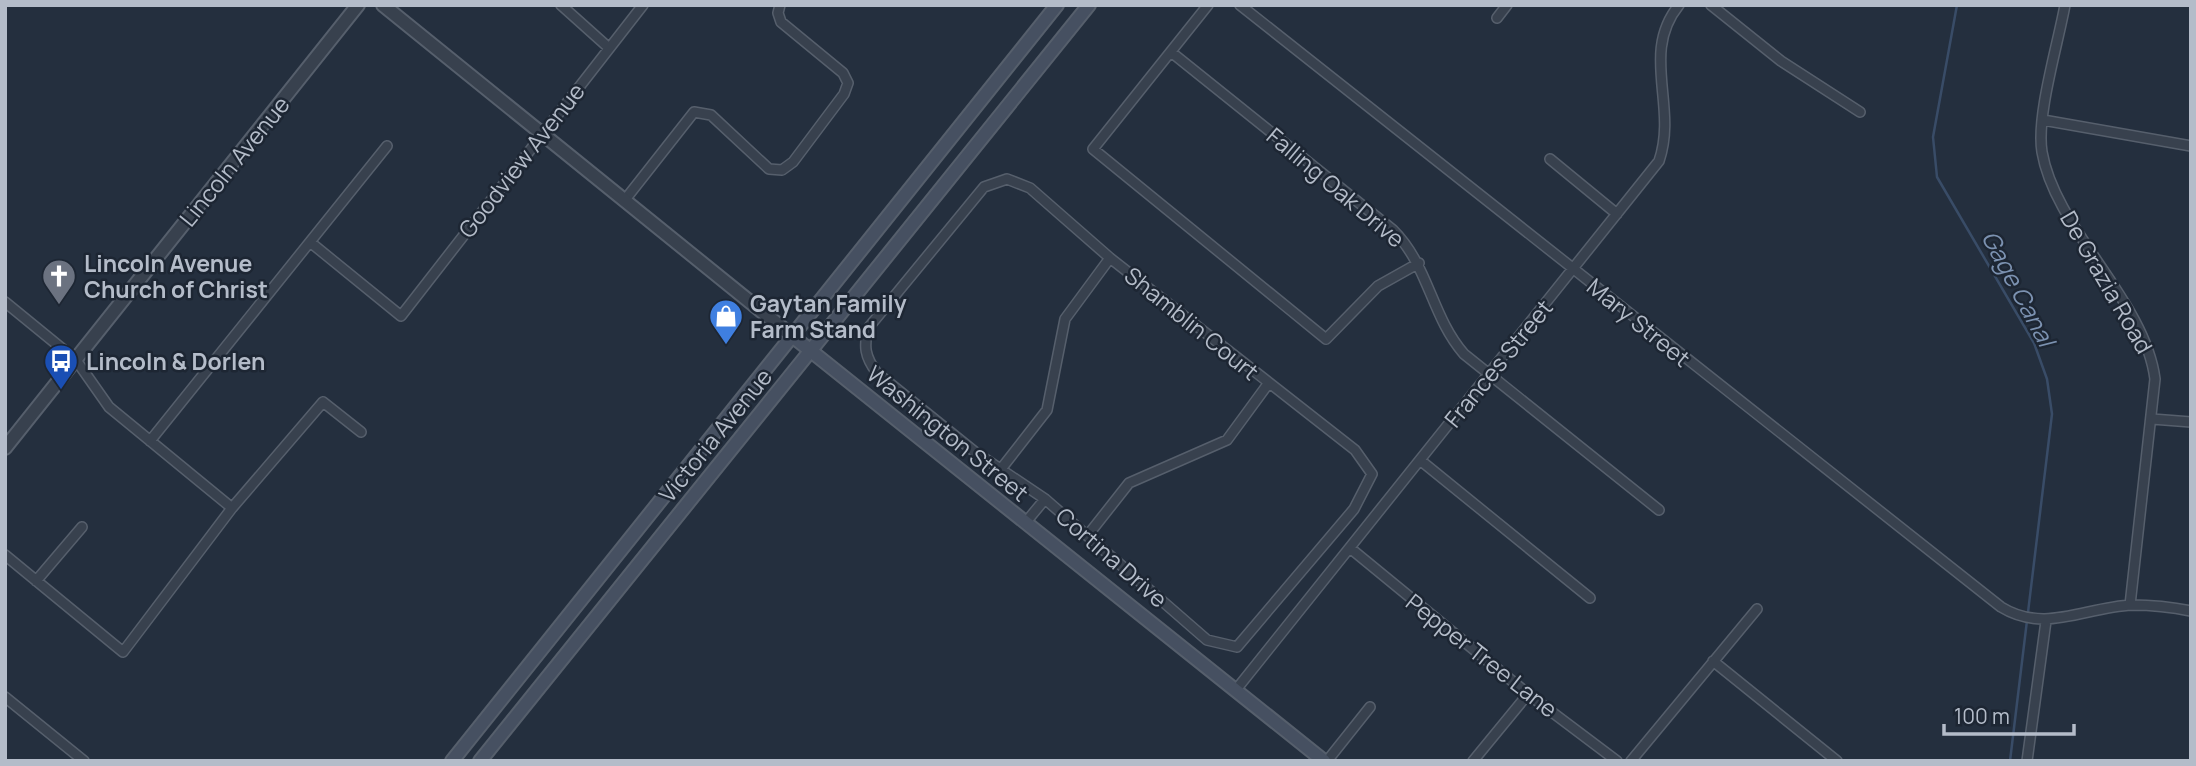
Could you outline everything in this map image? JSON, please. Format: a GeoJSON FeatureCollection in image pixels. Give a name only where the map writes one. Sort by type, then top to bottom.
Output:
{"type":"FeatureCollection","features":[{"type":"Feature","properties":{"kind":"main road","name":"Victoria Avenue"},"geometry":{"type":"LineString","coordinates":[[452,761],[1057,5]]}},
{"type":"Feature","properties":{"kind":"main road","name":"Victoria Avenue"},"geometry":{"type":"LineString","coordinates":[[480,761],[1089,5]]}},
{"type":"Feature","properties":{"kind":"main road","name":"Washington Street"},"geometry":{"type":"LineString","coordinates":[[791,335],[1326,761]]}},
{"type":"Feature","properties":{"kind":"street","name":"Lincoln Avenue"},"geometry":{"type":"LineString","coordinates":[[5,448],[358,5]]}},
{"type":"Feature","properties":{"kind":"street","name":"Washington Street"},"geometry":{"type":"LineString","coordinates":[[383,5],[791,335]]}},
{"type":"Feature","properties":{"kind":"street"},"geometry":{"type":"LineString","coordinates":[[561,5],[609,48]]}},
{"type":"Feature","properties":{"kind":"street","name":"Goodview Avenue"},"geometry":{"type":"LineString","coordinates":[[310,242],[401,316],[643,5]]}},
{"type":"Feature","properties":{"kind":"street"},"geometry":{"type":"LineString","coordinates":[[624,201],[694,112],[711,115],[769,169],[782,170],[793,162],[844,94],[848,83],[843,73],[782,22],[778,13],[780,5]]}},
{"type":"Feature","properties":{"kind":"street"},"geometry":{"type":"LineString","coordinates":[[1208,5],[1093,149],[1326,339],[1378,286],[1419,263]]}},
{"type":"Feature","properties":{"kind":"street","name":"Mary Street"},"geometry":{"type":"LineString","coordinates":[[1240,5],[2001,607],[2022,617],[2041,621]]}},
{"type":"Feature","properties":{"kind":"street"},"geometry":{"type":"LineString","coordinates":[[1497,18],[1507,5]]}},
{"type":"Feature","properties":{"kind":"street","name":"Frances Street"},"geometry":{"type":"LineString","coordinates":[[1235,691],[1659,161],[1666,141],[1660,50],[1662,31],[1679,5]]}},
{"type":"Feature","properties":{"kind":"street"},"geometry":{"type":"LineString","coordinates":[[1712,5],[1782,61],[1860,112]]}},
{"type":"Feature","properties":{"kind":"street","name":"De Grazia Road"},"geometry":{"type":"LineString","coordinates":[[2065,5],[2043,120],[2041,149],[2054,190],[2140,333],[2152,360],[2155,379],[2130,605]]}},
{"type":"Feature","properties":{"kind":"street","name":"Falling Oak Drive"},"geometry":{"type":"LineString","coordinates":[[1171,52],[1393,230],[1409,246],[1419,263],[1444,326],[1464,354],[1659,510]]}},
{"type":"Feature","properties":{"kind":"street"},"geometry":{"type":"LineString","coordinates":[[2043,120],[2191,146]]}},
{"type":"Feature","properties":{"kind":"street"},"geometry":{"type":"LineString","coordinates":[[150,441],[387,146]]}},
{"type":"Feature","properties":{"kind":"street"},"geometry":{"type":"LineString","coordinates":[[1550,159],[1616,214]]}},
{"type":"Feature","properties":{"kind":"street","name":"Shamblin Court"},"geometry":{"type":"LineString","coordinates":[[865,350],[869,327],[984,187],[1007,179],[1030,188],[1110,258],[1355,450],[1371,474],[1354,509],[1237,648]]}},
{"type":"Feature","properties":{"kind":"street"},"geometry":{"type":"LineString","coordinates":[[1000,469],[1047,410],[1065,319],[1110,258]]}},
{"type":"Feature","properties":{"kind":"street"},"geometry":{"type":"LineString","coordinates":[[5,302],[76,360],[109,407],[232,508]]}},
{"type":"Feature","properties":{"kind":"street","name":"Cortina Drive"},"geometry":{"type":"LineString","coordinates":[[865,350],[877,373],[1000,469],[1045,499],[1207,640],[1237,648]]}},
{"type":"Feature","properties":{"kind":"street"},"geometry":{"type":"LineString","coordinates":[[1088,535],[1129,483],[1227,440],[1268,384]]}},
{"type":"Feature","properties":{"kind":"street"},"geometry":{"type":"LineString","coordinates":[[5,555],[123,652],[232,508],[323,402],[361,432]]}},
{"type":"Feature","properties":{"kind":"street"},"geometry":{"type":"LineString","coordinates":[[2152,419],[2191,422]]}},
{"type":"Feature","properties":{"kind":"street"},"geometry":{"type":"LineString","coordinates":[[1420,460],[1590,598]]}},
{"type":"Feature","properties":{"kind":"street"},"geometry":{"type":"LineString","coordinates":[[1026,522],[1045,499]]}},
{"type":"Feature","properties":{"kind":"street"},"geometry":{"type":"LineString","coordinates":[[36,581],[82,527]]}},
{"type":"Feature","properties":{"kind":"street","name":"Pepper Tree Lane"},"geometry":{"type":"LineString","coordinates":[[1350,548],[1528,694],[1617,761]]}},
{"type":"Feature","properties":{"kind":"street"},"geometry":{"type":"LineString","coordinates":[[2028,761],[2041,621],[2130,605],[2191,611]]}},
{"type":"Feature","properties":{"kind":"street"},"geometry":{"type":"LineString","coordinates":[[1631,761],[1757,609]]}},
{"type":"Feature","properties":{"kind":"street"},"geometry":{"type":"LineString","coordinates":[[1713,661],[1837,761]]}},
{"type":"Feature","properties":{"kind":"street"},"geometry":{"type":"LineString","coordinates":[[1473,761],[1528,694]]}},
{"type":"Feature","properties":{"kind":"street"},"geometry":{"type":"LineString","coordinates":[[5,697],[84,761]]}},
{"type":"Feature","properties":{"kind":"street"},"geometry":{"type":"LineString","coordinates":[[1326,761],[1370,708]]}},
{"type":"Feature","properties":{"kind":"waterway","name":"Gage Canal"},"geometry":{"type":"LineString","coordinates":[[1957,5],[1933,137],[1937,177],[2034,343],[2047,379],[2052,414],[2010,761]]}},
{"type":"Feature","properties":{"kind":"place","name":"Lincoln Avenue Church of Christ"},"geometry":{"type":"Point","coordinates":[59,306]}},
{"type":"Feature","properties":{"kind":"place","name":"Gaytan Family Farm Stand"},"geometry":{"type":"Point","coordinates":[726,346]}},
{"type":"Feature","properties":{"kind":"place","name":"Lincoln & Dorlen"},"geometry":{"type":"Point","coordinates":[61,391]}}]}
